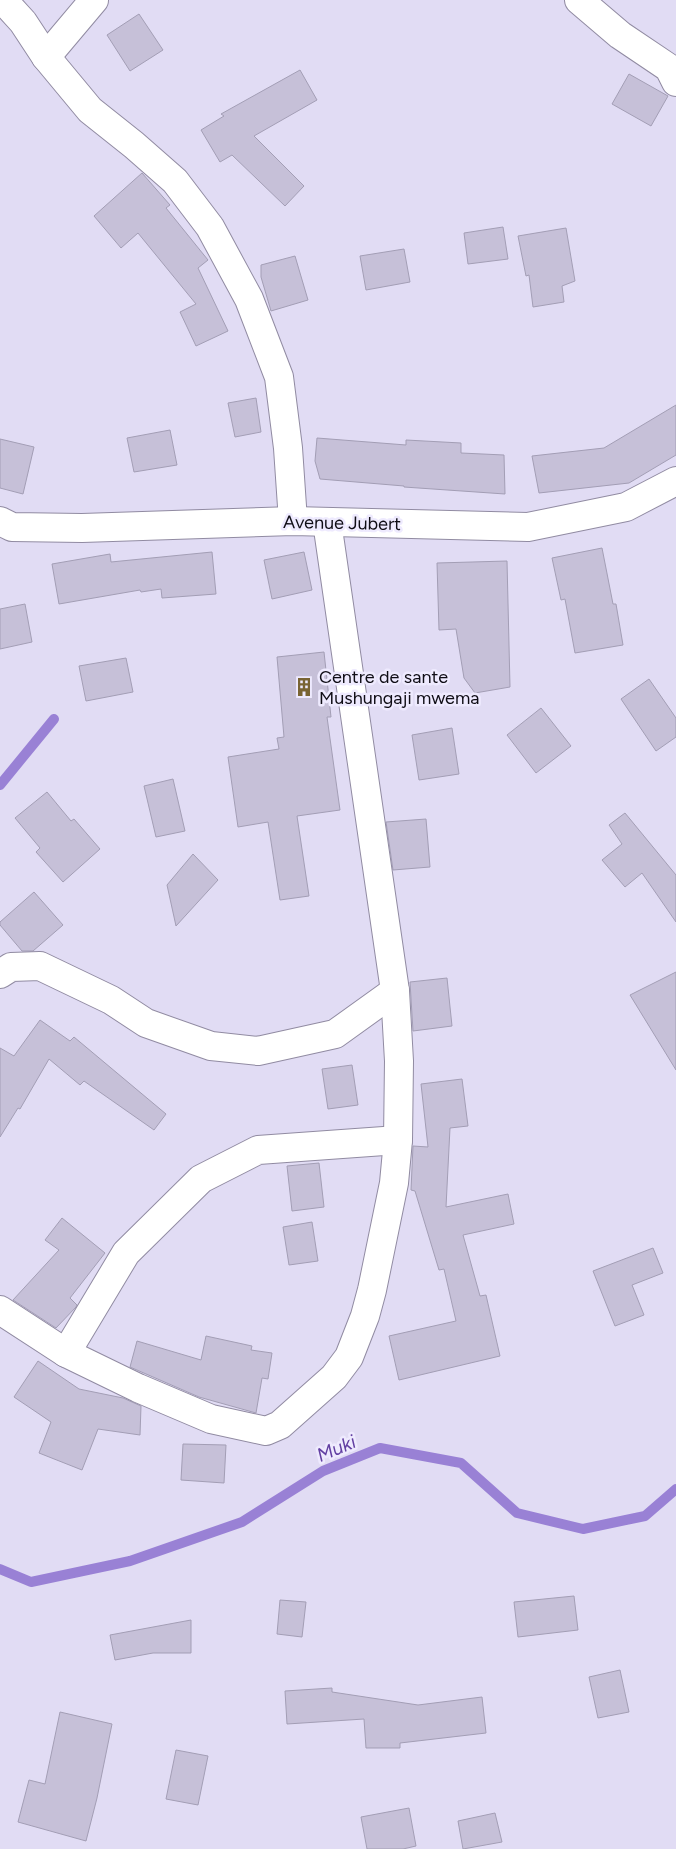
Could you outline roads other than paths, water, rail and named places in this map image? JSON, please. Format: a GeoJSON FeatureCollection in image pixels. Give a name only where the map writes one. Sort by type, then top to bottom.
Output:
{"type":"FeatureCollection","features":[{"type":"Feature","properties":{"kind":"street"},"geometry":{"type":"LineString","coordinates":[[3,0],[24,22],[46,57],[90,110],[175,181],[210,226],[249,299],[279,377],[288,448],[293,521]]}},
{"type":"Feature","properties":{"kind":"street"},"geometry":{"type":"LineString","coordinates":[[46,57],[94,0]]}},
{"type":"Feature","properties":{"kind":"street"},"geometry":{"type":"LineString","coordinates":[[579,0],[620,35],[668,68],[676,82]]}},
{"type":"Feature","properties":{"kind":"street","name":"Avenue Jubert"},"geometry":{"type":"LineString","coordinates":[[4,527],[82,528],[293,521],[528,527],[626,507],[676,481]]}},
{"type":"Feature","properties":{"kind":"street"},"geometry":{"type":"LineString","coordinates":[[0,1310],[66,1353],[138,1388],[211,1419],[266,1431],[280,1425],[334,1377],[349,1356],[356,1341],[372,1290],[394,1183],[398,1140],[399,1061],[395,991],[326,522]]}},
{"type":"Feature","properties":{"kind":"street"},"geometry":{"type":"LineString","coordinates":[[0,974],[11,967],[40,966],[112,1000],[146,1023],[211,1046],[258,1051],[336,1034],[395,991]]}},
{"type":"Feature","properties":{"kind":"street"},"geometry":{"type":"LineString","coordinates":[[66,1353],[126,1254],[200,1179],[258,1150],[398,1140]]}},
{"type":"Feature","properties":{"kind":"waterway"},"geometry":{"type":"LineString","coordinates":[[0,785],[54,719]]}},
{"type":"Feature","properties":{"kind":"waterway","name":"Muki"},"geometry":{"type":"LineString","coordinates":[[0,1569],[31,1582],[130,1561],[242,1522],[323,1471],[380,1448],[461,1463],[517,1513],[583,1529],[645,1516],[676,1489]]}},
{"type":"Feature","properties":{"kind":"place","name":"Centre de sante Mushungaji mwema"},"geometry":{"type":"Point","coordinates":[304,687]}}]}
